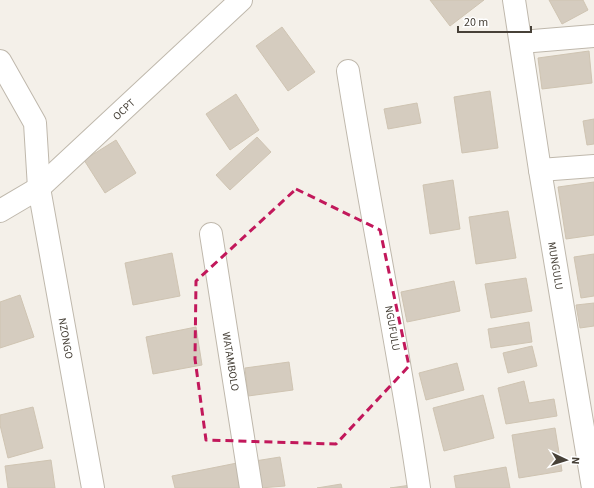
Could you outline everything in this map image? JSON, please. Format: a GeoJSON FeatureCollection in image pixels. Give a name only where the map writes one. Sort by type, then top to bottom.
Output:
{"type":"FeatureCollection","features":[{"type":"Feature","properties":{"kind":"street","name":"OCPT"},"geometry":{"type":"LineString","coordinates":[[0,210],[39,188],[241,0]]}},
{"type":"Feature","properties":{"kind":"street","name":"MUNGULU"},"geometry":{"type":"LineString","coordinates":[[514,0],[540,170],[586,390],[593,488]]}},
{"type":"Feature","properties":{"kind":"street"},"geometry":{"type":"LineString","coordinates":[[521,42],[594,36]]}},
{"type":"Feature","properties":{"kind":"street","name":"NZONGO"},"geometry":{"type":"LineString","coordinates":[[0,61],[35,123],[39,188],[93,488]]}},
{"type":"Feature","properties":{"kind":"street","name":"NGUFULU"},"geometry":{"type":"LineString","coordinates":[[348,71],[364,169],[405,393],[419,488]]}},
{"type":"Feature","properties":{"kind":"street"},"geometry":{"type":"LineString","coordinates":[[540,170],[594,166]]}},
{"type":"Feature","properties":{"kind":"street","name":"WATAMBOLO"},"geometry":{"type":"LineString","coordinates":[[211,234],[251,488]]}},
{"type":"Feature","properties":{"kind":"highlighted area"},"geometry":{"type":"Polygon","coordinates":[[[296,189],[380,230],[409,366],[336,444],[206,440],[195,359],[196,281],[296,189]]]}},
{"type":"Feature","properties":{"kind":"building"},"geometry":{"type":"Polygon","coordinates":[[[430,0],[484,0],[450,26],[430,0]]]}},
{"type":"Feature","properties":{"kind":"building"},"geometry":{"type":"Polygon","coordinates":[[[549,0],[583,0],[588,10],[562,24],[549,0]]]}},
{"type":"Feature","properties":{"kind":"building"},"geometry":{"type":"Polygon","coordinates":[[[282,27],[315,72],[288,91],[256,46],[282,27]]]}},
{"type":"Feature","properties":{"kind":"building"},"geometry":{"type":"Polygon","coordinates":[[[589,51],[592,83],[542,89],[538,58],[589,51]]]}},
{"type":"Feature","properties":{"kind":"building"},"geometry":{"type":"Polygon","coordinates":[[[490,91],[498,148],[462,153],[454,97],[490,91]]]}},
{"type":"Feature","properties":{"kind":"building"},"geometry":{"type":"Polygon","coordinates":[[[236,94],[259,130],[230,150],[206,114],[236,94]]]}},
{"type":"Feature","properties":{"kind":"building"},"geometry":{"type":"Polygon","coordinates":[[[417,103],[421,123],[388,129],[384,109],[417,103]]]}},
{"type":"Feature","properties":{"kind":"building"},"geometry":{"type":"Polygon","coordinates":[[[594,119],[594,144],[587,145],[583,121],[594,119]]]}},
{"type":"Feature","properties":{"kind":"building"},"geometry":{"type":"Polygon","coordinates":[[[257,137],[271,152],[230,190],[216,175],[257,137]]]}},
{"type":"Feature","properties":{"kind":"building"},"geometry":{"type":"Polygon","coordinates":[[[116,140],[136,173],[105,193],[84,160],[116,140]]]}},
{"type":"Feature","properties":{"kind":"building"},"geometry":{"type":"Polygon","coordinates":[[[453,180],[460,229],[430,234],[423,185],[453,180]]]}},
{"type":"Feature","properties":{"kind":"building"},"geometry":{"type":"Polygon","coordinates":[[[594,182],[594,235],[566,239],[558,187],[594,182]]]}},
{"type":"Feature","properties":{"kind":"building"},"geometry":{"type":"Polygon","coordinates":[[[508,211],[516,258],[476,264],[469,217],[508,211]]]}},
{"type":"Feature","properties":{"kind":"building"},"geometry":{"type":"Polygon","coordinates":[[[172,253],[180,296],[133,305],[125,263],[172,253]]]}},
{"type":"Feature","properties":{"kind":"building"},"geometry":{"type":"Polygon","coordinates":[[[594,254],[594,296],[581,298],[574,257],[594,254]]]}},
{"type":"Feature","properties":{"kind":"building"},"geometry":{"type":"Polygon","coordinates":[[[526,278],[532,311],[491,318],[485,284],[526,278]]]}},
{"type":"Feature","properties":{"kind":"building"},"geometry":{"type":"Polygon","coordinates":[[[454,281],[460,311],[407,322],[401,292],[454,281]]]}},
{"type":"Feature","properties":{"kind":"building"},"geometry":{"type":"Polygon","coordinates":[[[20,295],[34,337],[0,348],[0,302],[20,295]]]}},
{"type":"Feature","properties":{"kind":"building"},"geometry":{"type":"Polygon","coordinates":[[[594,303],[594,326],[580,328],[576,305],[594,303]]]}},
{"type":"Feature","properties":{"kind":"building"},"geometry":{"type":"Polygon","coordinates":[[[529,322],[532,342],[491,348],[488,329],[529,322]]]}},
{"type":"Feature","properties":{"kind":"building"},"geometry":{"type":"Polygon","coordinates":[[[196,327],[202,365],[153,374],[146,337],[196,327]]]}},
{"type":"Feature","properties":{"kind":"building"},"geometry":{"type":"Polygon","coordinates":[[[532,346],[537,366],[508,373],[503,353],[532,346]]]}},
{"type":"Feature","properties":{"kind":"building"},"geometry":{"type":"Polygon","coordinates":[[[289,362],[293,390],[248,396],[245,368],[289,362]]]}},
{"type":"Feature","properties":{"kind":"building"},"geometry":{"type":"Polygon","coordinates":[[[457,363],[464,390],[426,400],[419,373],[457,363]]]}},
{"type":"Feature","properties":{"kind":"building"},"geometry":{"type":"Polygon","coordinates":[[[524,381],[529,403],[554,399],[557,416],[506,424],[498,388],[524,381]]]}},
{"type":"Feature","properties":{"kind":"building"},"geometry":{"type":"Polygon","coordinates":[[[483,395],[494,438],[444,451],[433,408],[483,395]]]}},
{"type":"Feature","properties":{"kind":"building"},"geometry":{"type":"Polygon","coordinates":[[[33,407],[43,448],[8,458],[0,425],[0,415],[33,407]]]}},
{"type":"Feature","properties":{"kind":"building"},"geometry":{"type":"Polygon","coordinates":[[[555,428],[562,471],[519,478],[512,435],[555,428]]]}},
{"type":"Feature","properties":{"kind":"building"},"geometry":{"type":"Polygon","coordinates":[[[280,457],[285,486],[260,488],[255,461],[280,457]]]}},
{"type":"Feature","properties":{"kind":"building"},"geometry":{"type":"Polygon","coordinates":[[[51,460],[55,488],[8,488],[5,466],[51,460]]]}},
{"type":"Feature","properties":{"kind":"building"},"geometry":{"type":"Polygon","coordinates":[[[237,463],[241,488],[175,488],[172,476],[237,463]]]}},
{"type":"Feature","properties":{"kind":"building"},"geometry":{"type":"Polygon","coordinates":[[[506,467],[510,488],[456,488],[454,476],[506,467]]]}},
{"type":"Feature","properties":{"kind":"building"},"geometry":{"type":"Polygon","coordinates":[[[341,484],[342,488],[317,488],[341,484]]]}},
{"type":"Feature","properties":{"kind":"building"},"geometry":{"type":"Polygon","coordinates":[[[411,485],[412,488],[390,488],[411,485]]]}}]}
